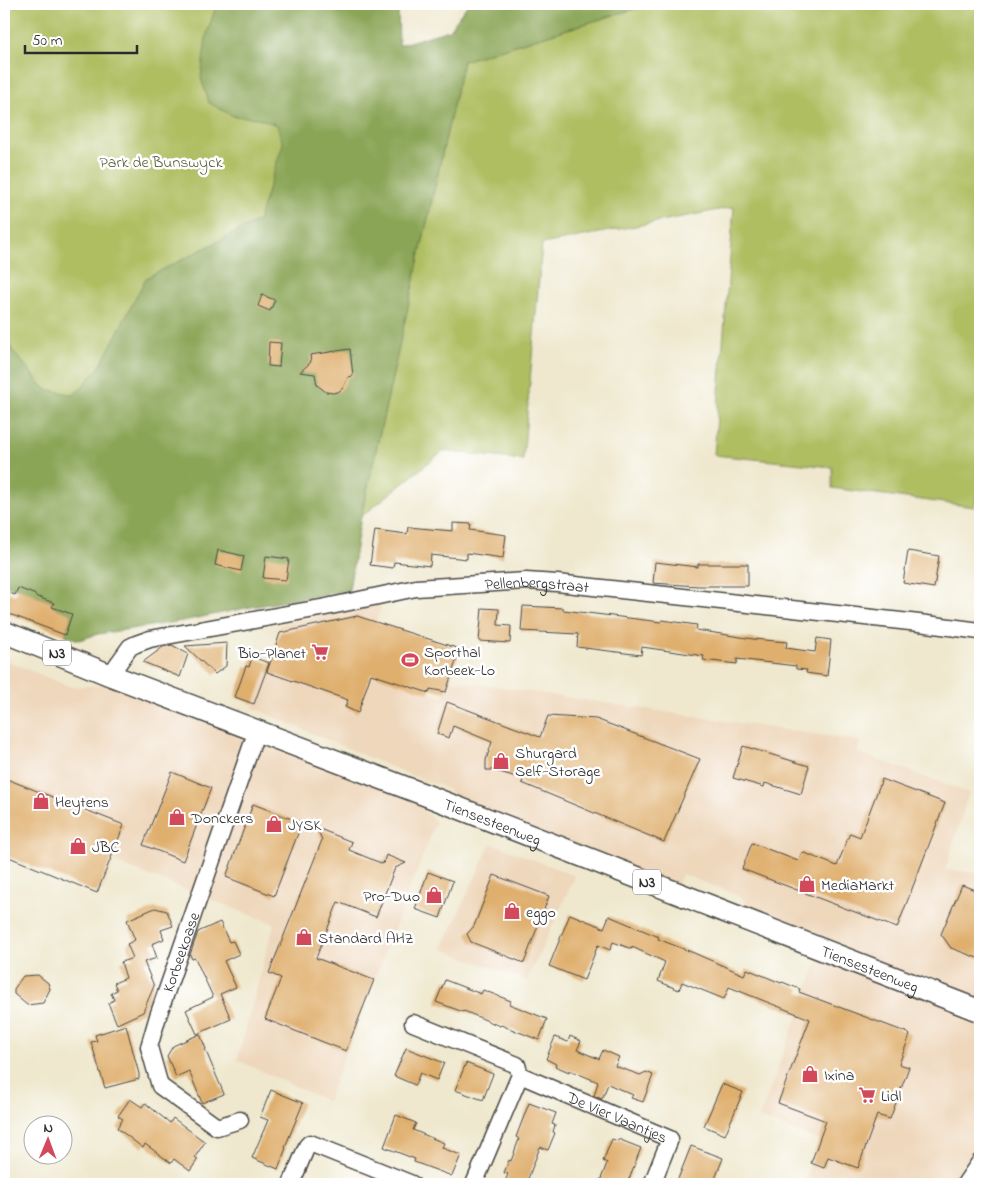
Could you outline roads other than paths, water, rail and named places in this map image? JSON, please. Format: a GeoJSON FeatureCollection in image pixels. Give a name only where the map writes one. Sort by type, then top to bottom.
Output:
{"type":"FeatureCollection","features":[{"type":"Feature","properties":{"kind":"main road","name":"Tiensesteenweg"},"geometry":{"type":"LineString","coordinates":[[4,632],[110,675],[257,730],[980,1011]]}},
{"type":"Feature","properties":{"kind":"street","name":"Pellenbergstraat"},"geometry":{"type":"LineString","coordinates":[[110,675],[130,647],[150,639],[326,607],[416,588],[526,581],[587,586],[980,631]]}},
{"type":"Feature","properties":{"kind":"street","name":"Korbeekoase"},"geometry":{"type":"LineString","coordinates":[[240,1120],[217,1128],[160,1086],[149,1047],[257,730]]}},
{"type":"Feature","properties":{"kind":"street","name":"De Vier Vaantjes"},"geometry":{"type":"LineString","coordinates":[[413,1023],[516,1065],[520,1075],[670,1139],[652,1184]]}},
{"type":"Feature","properties":{"kind":"street"},"geometry":{"type":"LineString","coordinates":[[474,1184],[520,1075]]}},
{"type":"Feature","properties":{"kind":"street"},"geometry":{"type":"LineString","coordinates":[[291,1184],[310,1142],[412,1184]]}},
{"type":"Feature","properties":{"kind":"street"},"geometry":{"type":"LineString","coordinates":[[965,1184],[980,1162]]}},
{"type":"Feature","properties":{"kind":"place","name":"Bio-Planet"},"geometry":{"type":"Point","coordinates":[320,652]}},
{"type":"Feature","properties":{"kind":"place","name":"Sporthal Korbeek-Lo"},"geometry":{"type":"Point","coordinates":[410,660]}},
{"type":"Feature","properties":{"kind":"place","name":"Shurgard Self-Storage"},"geometry":{"type":"Point","coordinates":[501,761]}},
{"type":"Feature","properties":{"kind":"place","name":"Heytens"},"geometry":{"type":"Point","coordinates":[41,801]}},
{"type":"Feature","properties":{"kind":"place","name":"Donckers"},"geometry":{"type":"Point","coordinates":[177,817]}},
{"type":"Feature","properties":{"kind":"place","name":"JYSK"},"geometry":{"type":"Point","coordinates":[274,824]}},
{"type":"Feature","properties":{"kind":"place","name":"JBC"},"geometry":{"type":"Point","coordinates":[78,846]}},
{"type":"Feature","properties":{"kind":"place","name":"MediaMarkt"},"geometry":{"type":"Point","coordinates":[807,884]}},
{"type":"Feature","properties":{"kind":"place","name":"Pro-Duo"},"geometry":{"type":"Point","coordinates":[434,895]}},
{"type":"Feature","properties":{"kind":"place","name":"eggo"},"geometry":{"type":"Point","coordinates":[512,911]}},
{"type":"Feature","properties":{"kind":"place","name":"Standard AHZ"},"geometry":{"type":"Point","coordinates":[304,937]}},
{"type":"Feature","properties":{"kind":"place","name":"Ixina"},"geometry":{"type":"Point","coordinates":[810,1074]}},
{"type":"Feature","properties":{"kind":"place","name":"Lidl"},"geometry":{"type":"Point","coordinates":[867,1095]}},
{"type":"Feature","properties":{"kind":"park label","name":"Park de Bunswyck"},"geometry":{"type":"Point","coordinates":[161,161]}}]}
